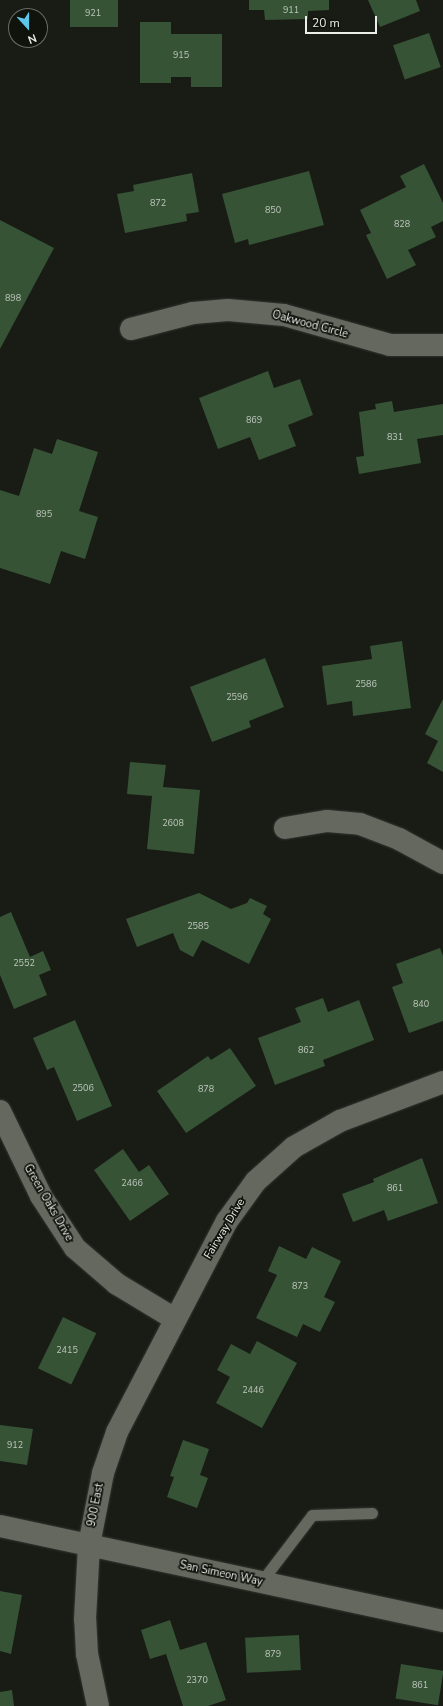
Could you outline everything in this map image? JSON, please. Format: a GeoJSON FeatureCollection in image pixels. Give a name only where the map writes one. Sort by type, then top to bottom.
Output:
{"type":"FeatureCollection","features":[{"type":"Feature","properties":{"kind":"street","name":"Oakwood Circle"},"geometry":{"type":"LineString","coordinates":[[131,329],[193,313],[228,310],[284,315],[390,345],[443,345]]}},
{"type":"Feature","properties":{"kind":"street"},"geometry":{"type":"LineString","coordinates":[[285,828],[327,821],[360,824],[393,836],[443,863]]}},
{"type":"Feature","properties":{"kind":"street","name":"Fairway Drive"},"geometry":{"type":"LineString","coordinates":[[174,1319],[227,1221],[245,1195],[274,1163],[300,1143],[340,1121],[443,1082]]}},
{"type":"Feature","properties":{"kind":"street","name":"Green Oaks Drive"},"geometry":{"type":"LineString","coordinates":[[0,1111],[41,1196],[75,1248],[117,1284],[174,1319]]}},
{"type":"Feature","properties":{"kind":"street","name":"900 East"},"geometry":{"type":"LineString","coordinates":[[98,1706],[86,1640],[89,1545],[94,1509],[109,1452],[174,1319]]}},
{"type":"Feature","properties":{"kind":"street","name":"San Simeon Way"},"geometry":{"type":"LineString","coordinates":[[0,1526],[443,1621]]}},
{"type":"Feature","properties":{"kind":"lane"},"geometry":{"type":"LineString","coordinates":[[261,1582],[312,1515],[372,1513]]}},
{"type":"Feature","properties":{"kind":"building"},"geometry":{"type":"Polygon","coordinates":[[[70,0],[118,0],[118,27],[70,27],[70,0]]]}},
{"type":"Feature","properties":{"kind":"building"},"geometry":{"type":"Polygon","coordinates":[[[249,0],[329,0],[329,10],[308,11],[308,19],[265,20],[264,10],[249,10],[249,0]]]}},
{"type":"Feature","properties":{"kind":"building"},"geometry":{"type":"Polygon","coordinates":[[[368,0],[416,0],[420,11],[380,27],[368,0]]]}},
{"type":"Feature","properties":{"kind":"building"},"geometry":{"type":"Polygon","coordinates":[[[140,22],[171,22],[171,34],[222,34],[222,87],[191,87],[191,77],[171,77],[171,83],[140,83],[140,22]]]}},
{"type":"Feature","properties":{"kind":"building"},"geometry":{"type":"Polygon","coordinates":[[[429,33],[441,67],[405,79],[393,45],[429,33]]]}},
{"type":"Feature","properties":{"kind":"building"},"geometry":{"type":"Polygon","coordinates":[[[424,164],[443,203],[443,221],[431,227],[436,237],[408,250],[416,265],[387,279],[366,235],[371,233],[360,210],[406,187],[400,176],[424,164]]]}},
{"type":"Feature","properties":{"kind":"building"},"geometry":{"type":"Polygon","coordinates":[[[309,171],[324,225],[249,245],[248,239],[235,243],[222,194],[309,171]]]}},
{"type":"Feature","properties":{"kind":"building"},"geometry":{"type":"Polygon","coordinates":[[[192,173],[199,212],[186,214],[187,221],[125,233],[117,194],[134,191],[133,185],[192,173]]]}},
{"type":"Feature","properties":{"kind":"building"},"geometry":{"type":"Polygon","coordinates":[[[0,220],[54,248],[0,349],[0,220]]]}},
{"type":"Feature","properties":{"kind":"building"},"geometry":{"type":"Polygon","coordinates":[[[268,371],[274,388],[300,379],[313,415],[288,425],[296,446],[259,460],[250,437],[218,449],[199,398],[268,371]]]}},
{"type":"Feature","properties":{"kind":"building"},"geometry":{"type":"Polygon","coordinates":[[[392,401],[394,412],[443,404],[443,435],[417,439],[421,463],[359,474],[356,457],[364,456],[359,412],[376,409],[375,404],[392,401]]]}},
{"type":"Feature","properties":{"kind":"building"},"geometry":{"type":"Polygon","coordinates":[[[57,439],[98,452],[79,511],[98,517],[85,559],[61,551],[50,584],[0,568],[0,490],[19,496],[34,448],[52,454],[57,439]]]}},
{"type":"Feature","properties":{"kind":"building"},"geometry":{"type":"Polygon","coordinates":[[[402,641],[411,708],[353,716],[352,701],[327,705],[322,666],[372,659],[370,646],[402,641]]]}},
{"type":"Feature","properties":{"kind":"building"},"geometry":{"type":"Polygon","coordinates":[[[265,658],[284,707],[249,721],[251,727],[212,742],[190,687],[265,658]]]}},
{"type":"Feature","properties":{"kind":"building"},"geometry":{"type":"Polygon","coordinates":[[[443,699],[443,772],[427,763],[438,741],[425,734],[443,699]]]}},
{"type":"Feature","properties":{"kind":"building"},"geometry":{"type":"Polygon","coordinates":[[[130,762],[166,765],[163,787],[200,790],[194,854],[147,849],[152,796],[127,794],[130,762]]]}},
{"type":"Feature","properties":{"kind":"building"},"geometry":{"type":"Polygon","coordinates":[[[199,893],[231,909],[247,903],[250,898],[267,906],[263,914],[271,919],[249,964],[202,940],[193,957],[180,950],[173,933],[137,947],[126,919],[199,893]]]}},
{"type":"Feature","properties":{"kind":"building"},"geometry":{"type":"Polygon","coordinates":[[[11,912],[30,957],[43,951],[51,970],[39,975],[47,995],[14,1009],[0,975],[0,917],[11,912]]]}},
{"type":"Feature","properties":{"kind":"building"},"geometry":{"type":"Polygon","coordinates":[[[440,948],[443,956],[443,1021],[409,1033],[392,987],[403,983],[396,964],[440,948]]]}},
{"type":"Feature","properties":{"kind":"building"},"geometry":{"type":"Polygon","coordinates":[[[323,998],[328,1012],[359,1000],[374,1040],[323,1060],[325,1066],[275,1085],[258,1038],[301,1022],[295,1008],[323,998]]]}},
{"type":"Feature","properties":{"kind":"building"},"geometry":{"type":"Polygon","coordinates":[[[75,1020],[112,1106],[77,1121],[54,1067],[47,1070],[33,1038],[75,1020]]]}},
{"type":"Feature","properties":{"kind":"building"},"geometry":{"type":"Polygon","coordinates":[[[230,1048],[256,1086],[186,1133],[157,1091],[208,1056],[211,1060],[230,1048]]]}},
{"type":"Feature","properties":{"kind":"building"},"geometry":{"type":"Polygon","coordinates":[[[123,1149],[139,1172],[149,1165],[169,1194],[130,1221],[94,1170],[123,1149]]]}},
{"type":"Feature","properties":{"kind":"building"},"geometry":{"type":"Polygon","coordinates":[[[422,1158],[438,1203],[388,1221],[384,1210],[353,1222],[342,1194],[374,1182],[373,1179],[422,1158]]]}},
{"type":"Feature","properties":{"kind":"building"},"geometry":{"type":"Polygon","coordinates":[[[279,1246],[306,1259],[312,1247],[341,1261],[324,1297],[335,1302],[320,1332],[303,1324],[297,1337],[256,1318],[277,1275],[268,1271],[279,1246]]]}},
{"type":"Feature","properties":{"kind":"building"},"geometry":{"type":"Polygon","coordinates":[[[63,1317],[96,1333],[71,1384],[38,1368],[63,1317]]]}},
{"type":"Feature","properties":{"kind":"building"},"geometry":{"type":"Polygon","coordinates":[[[257,1341],[297,1363],[262,1428],[216,1403],[230,1377],[217,1370],[231,1344],[250,1354],[257,1341]]]}},
{"type":"Feature","properties":{"kind":"building"},"geometry":{"type":"Polygon","coordinates":[[[0,1425],[33,1429],[27,1465],[0,1461],[0,1425]]]}},
{"type":"Feature","properties":{"kind":"building"},"geometry":{"type":"Polygon","coordinates":[[[183,1440],[209,1449],[200,1475],[208,1478],[197,1508],[167,1497],[174,1477],[170,1476],[183,1440]]]}},
{"type":"Feature","properties":{"kind":"building"},"geometry":{"type":"Polygon","coordinates":[[[0,1591],[22,1595],[11,1654],[0,1651],[0,1591]]]}},
{"type":"Feature","properties":{"kind":"building"},"geometry":{"type":"Polygon","coordinates":[[[170,1620],[180,1650],[206,1642],[226,1700],[208,1706],[183,1706],[166,1654],[150,1659],[141,1630],[170,1620]]]}},
{"type":"Feature","properties":{"kind":"building"},"geometry":{"type":"Polygon","coordinates":[[[299,1635],[301,1670],[247,1673],[245,1638],[299,1635]]]}},
{"type":"Feature","properties":{"kind":"building"},"geometry":{"type":"Polygon","coordinates":[[[401,1664],[443,1671],[438,1705],[396,1699],[401,1664]]]}},
{"type":"Feature","properties":{"kind":"building"},"geometry":{"type":"Polygon","coordinates":[[[12,1690],[14,1706],[0,1706],[0,1692],[12,1690]]]}}]}
